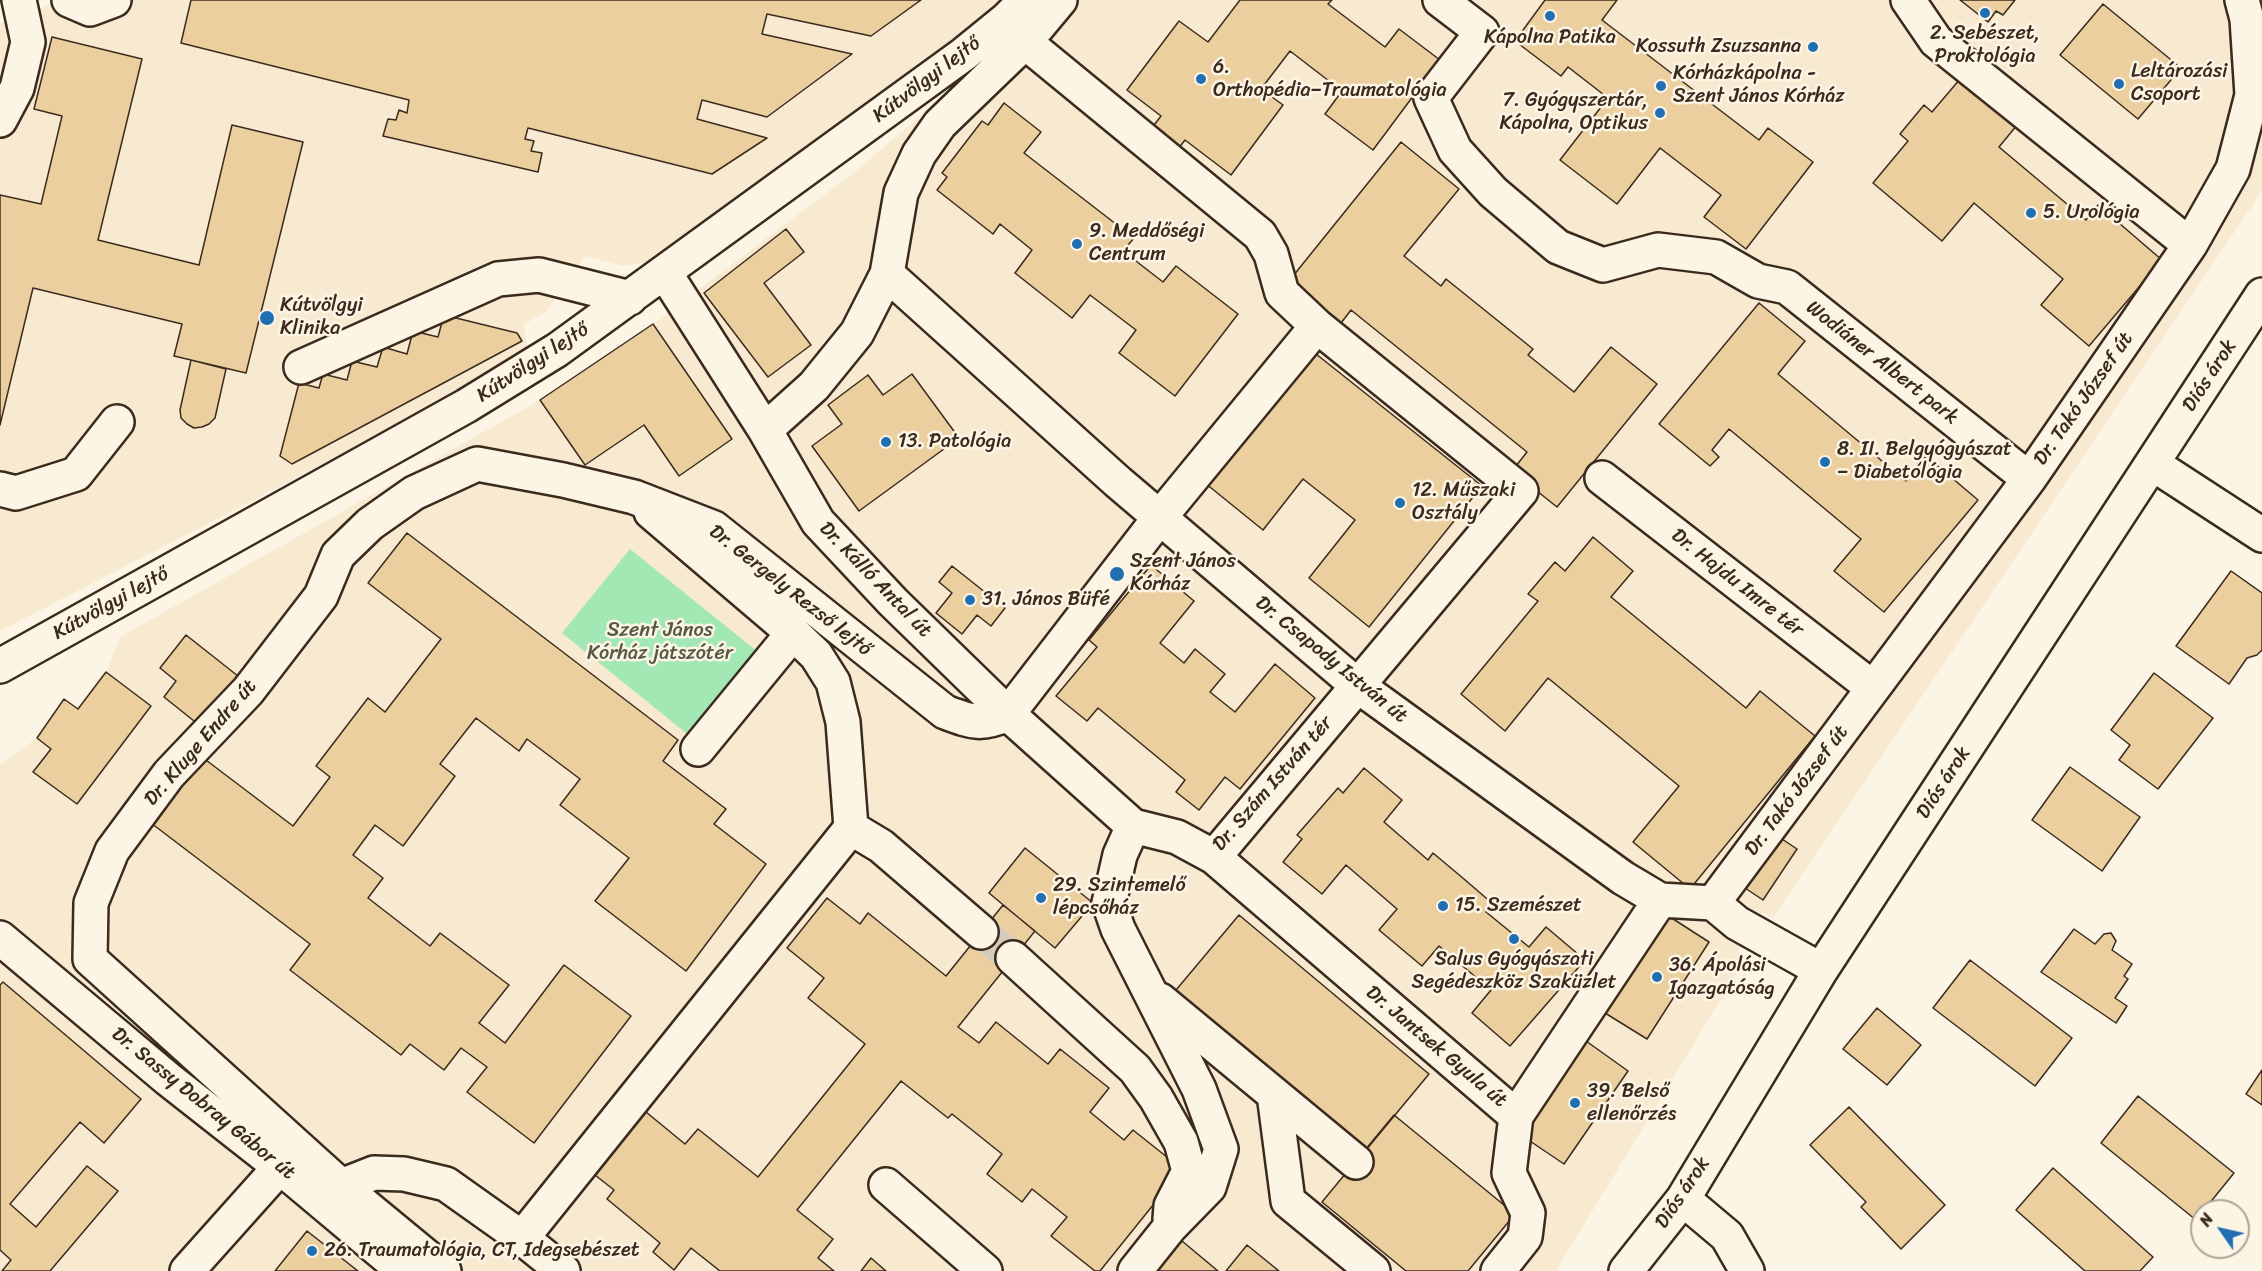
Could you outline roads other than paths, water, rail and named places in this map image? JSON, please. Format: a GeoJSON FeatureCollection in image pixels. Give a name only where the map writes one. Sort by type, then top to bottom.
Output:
{"type":"FeatureCollection","features":[{"type":"Feature","properties":{"kind":"street"},"geometry":{"type":"LineString","coordinates":[[0,120],[17,88],[28,42],[19,0]]}},
{"type":"Feature","properties":{"kind":"street"},"geometry":{"type":"LineString","coordinates":[[69,0],[90,9],[114,0]]}},
{"type":"Feature","properties":{"kind":"street","name":"Kútvölgyi lejtő"},"geometry":{"type":"LineString","coordinates":[[0,666],[466,406],[557,350],[964,54],[1007,19],[1026,0]]}},
{"type":"Feature","properties":{"kind":"street"},"geometry":{"type":"LineString","coordinates":[[765,430],[814,386],[857,333],[887,274],[901,193],[919,154],[940,124],[1025,42],[1060,0]]}},
{"type":"Feature","properties":{"kind":"street","name":"Wodiáner Albert park"},"geometry":{"type":"LineString","coordinates":[[1440,0],[1482,32],[1431,98],[1455,150],[1493,192],[1558,247],[1603,265],[1658,250],[1716,257],[1758,281],[1787,287],[2029,479]]}},
{"type":"Feature","properties":{"kind":"street"},"geometry":{"type":"LineString","coordinates":[[1908,0],[1936,41],[2190,245]]}},
{"type":"Feature","properties":{"kind":"street","name":"Dr. Takó József út"},"geometry":{"type":"LineString","coordinates":[[1713,903],[2029,479],[2190,245],[2233,169],[2252,95],[2247,19],[2242,0]]}},
{"type":"Feature","properties":{"kind":"street"},"geometry":{"type":"LineString","coordinates":[[1008,714],[1160,517],[1317,326],[1282,293],[1271,254],[1260,235],[1025,42]]}},
{"type":"Feature","properties":{"kind":"street","name":"Dr. Kálló Antal út"},"geometry":{"type":"LineString","coordinates":[[665,273],[765,430],[818,522],[893,602],[1008,714]]}},
{"type":"Feature","properties":{"kind":"street","name":"Dr. Csapody István út"},"geometry":{"type":"LineString","coordinates":[[887,274],[1002,379],[1358,686],[1623,878],[1660,900],[1713,903]]}},
{"type":"Feature","properties":{"kind":"street"},"geometry":{"type":"LineString","coordinates":[[301,367],[498,279],[539,275],[630,298]]}},
{"type":"Feature","properties":{"kind":"street","name":"Diós árok"},"geometry":{"type":"LineString","coordinates":[[1626,1271],[1683,1199],[1821,970],[2262,295]]}},
{"type":"Feature","properties":{"kind":"street","name":"Dr. Szám István tér"},"geometry":{"type":"LineString","coordinates":[[1008,714],[1133,826],[1177,837],[1214,857],[1521,491],[1317,326]]}},
{"type":"Feature","properties":{"kind":"street"},"geometry":{"type":"LineString","coordinates":[[0,489],[16,493],[76,474],[117,422]]}},
{"type":"Feature","properties":{"kind":"street","name":"Dr. Kluge Endre út"},"geometry":{"type":"LineString","coordinates":[[444,1271],[341,1186],[90,959],[91,903],[112,851],[169,774],[248,691],[321,596],[338,555],[370,524],[414,493],[477,464],[522,472]]}},
{"type":"Feature","properties":{"kind":"street"},"geometry":{"type":"LineString","coordinates":[[2153,464],[2262,535]]}},
{"type":"Feature","properties":{"kind":"street","name":"Dr. Gergely Rezső lejtő"},"geometry":{"type":"LineString","coordinates":[[522,472],[634,497],[714,528],[945,712],[976,723],[994,720],[1008,714]]}},
{"type":"Feature","properties":{"kind":"street","name":"Dr. Hajdu Imre tér"},"geometry":{"type":"LineString","coordinates":[[1602,478],[1873,688]]}},
{"type":"Feature","properties":{"kind":"street"},"geometry":{"type":"LineString","coordinates":[[522,1238],[851,828],[843,722],[833,681],[816,655],[634,497]]}},
{"type":"Feature","properties":{"kind":"street"},"geometry":{"type":"LineString","coordinates":[[698,749],[793,633]]}},
{"type":"Feature","properties":{"kind":"street"},"geometry":{"type":"LineString","coordinates":[[1133,826],[1119,855],[1109,903],[1118,929],[1199,1089],[1221,1149],[1209,1187],[1170,1227],[1135,1271]]}},
{"type":"Feature","properties":{"kind":"street"},"geometry":{"type":"LineString","coordinates":[[851,828],[881,846],[981,932]]}},
{"type":"Feature","properties":{"kind":"street","name":"Dr. Jantsek Gyula út"},"geometry":{"type":"LineString","coordinates":[[1214,857],[1516,1116],[1660,900]]}},
{"type":"Feature","properties":{"kind":"street"},"geometry":{"type":"LineString","coordinates":[[1713,903],[1737,923],[1821,970]]}},
{"type":"Feature","properties":{"kind":"street","name":"Dr. Sassy Dobray Gábor út"},"geometry":{"type":"LineString","coordinates":[[0,938],[168,1079],[280,1167],[404,1271]]}},
{"type":"Feature","properties":{"kind":"street"},"geometry":{"type":"LineString","coordinates":[[1013,958],[1135,1069],[1156,1098],[1181,1142],[1189,1171],[1171,1206],[1170,1227]]}},
{"type":"Feature","properties":{"kind":"street"},"geometry":{"type":"LineString","coordinates":[[1150,991],[1356,1162]]}},
{"type":"Feature","properties":{"kind":"street"},"geometry":{"type":"LineString","coordinates":[[1274,1094],[1288,1201],[1373,1271]]}},
{"type":"Feature","properties":{"kind":"street"},"geometry":{"type":"LineString","coordinates":[[1498,1271],[1525,1237],[1528,1213],[1509,1173],[1516,1116]]}},
{"type":"Feature","properties":{"kind":"street"},"geometry":{"type":"LineString","coordinates":[[187,1271],[280,1167]]}},
{"type":"Feature","properties":{"kind":"street"},"geometry":{"type":"LineString","coordinates":[[341,1186],[374,1173],[404,1174],[447,1184],[563,1271]]}},
{"type":"Feature","properties":{"kind":"street"},"geometry":{"type":"LineString","coordinates":[[886,1185],[985,1271]]}},
{"type":"Feature","properties":{"kind":"street"},"geometry":{"type":"LineString","coordinates":[[1683,1199],[1727,1236],[1748,1271]]}},
{"type":"Feature","properties":{"kind":"tunnel"},"geometry":{"type":"LineString","coordinates":[[981,932],[1013,958]]}},
{"type":"Feature","properties":{"kind":"place","name":"2. Sebészet, Proktológia"},"geometry":{"type":"Point","coordinates":[1985,13]}},
{"type":"Feature","properties":{"kind":"place","name":"Kápolna Patika"},"geometry":{"type":"Point","coordinates":[1550,16]}},
{"type":"Feature","properties":{"kind":"place","name":"Kossuth Zsuzsanna"},"geometry":{"type":"Point","coordinates":[1813,47]}},
{"type":"Feature","properties":{"kind":"place","name":"6. Orthopédia–Traumatológia"},"geometry":{"type":"Point","coordinates":[1201,79]}},
{"type":"Feature","properties":{"kind":"place","name":"Leltározási Csoport"},"geometry":{"type":"Point","coordinates":[2119,84]}},
{"type":"Feature","properties":{"kind":"place","name":"Kórházkápolna - Szent János Kórház"},"geometry":{"type":"Point","coordinates":[1661,86]}},
{"type":"Feature","properties":{"kind":"place","name":"7. Gyógyszertár, Kápolna, Optikus"},"geometry":{"type":"Point","coordinates":[1660,113]}},
{"type":"Feature","properties":{"kind":"place","name":"5. Urológia"},"geometry":{"type":"Point","coordinates":[2031,213]}},
{"type":"Feature","properties":{"kind":"place","name":"9. Meddőségi Centrum"},"geometry":{"type":"Point","coordinates":[1077,244]}},
{"type":"Feature","properties":{"kind":"place","name":"Kútvölgyi Klinika"},"geometry":{"type":"Point","coordinates":[267,318]}},
{"type":"Feature","properties":{"kind":"place","name":"13. Patológia"},"geometry":{"type":"Point","coordinates":[886,442]}},
{"type":"Feature","properties":{"kind":"place","name":"8. II. Belgyógyászat – Diabetológia"},"geometry":{"type":"Point","coordinates":[1825,462]}},
{"type":"Feature","properties":{"kind":"place","name":"12. Műszaki Osztály"},"geometry":{"type":"Point","coordinates":[1400,503]}},
{"type":"Feature","properties":{"kind":"place","name":"Szent János Kórház"},"geometry":{"type":"Point","coordinates":[1117,574]}},
{"type":"Feature","properties":{"kind":"place","name":"31. János Büfé"},"geometry":{"type":"Point","coordinates":[970,600]}},
{"type":"Feature","properties":{"kind":"place","name":"29. Szintemelő lépcsőház"},"geometry":{"type":"Point","coordinates":[1041,898]}},
{"type":"Feature","properties":{"kind":"place","name":"15. Szemészet"},"geometry":{"type":"Point","coordinates":[1443,906]}},
{"type":"Feature","properties":{"kind":"place","name":"Salus Gyógyászati Segédeszköz Szaküzlet"},"geometry":{"type":"Point","coordinates":[1514,939]}},
{"type":"Feature","properties":{"kind":"place","name":"36. Ápolási Igazgatóság"},"geometry":{"type":"Point","coordinates":[1657,977]}},
{"type":"Feature","properties":{"kind":"place","name":"39. Belső ellenőrzés"},"geometry":{"type":"Point","coordinates":[1575,1103]}},
{"type":"Feature","properties":{"kind":"place","name":"26. Traumatológia, CT, Idegsebészet"},"geometry":{"type":"Point","coordinates":[312,1251]}},
{"type":"Feature","properties":{"kind":"park label","name":"Szent János Kórház játszótér"},"geometry":{"type":"Point","coordinates":[660,642]}}]}
